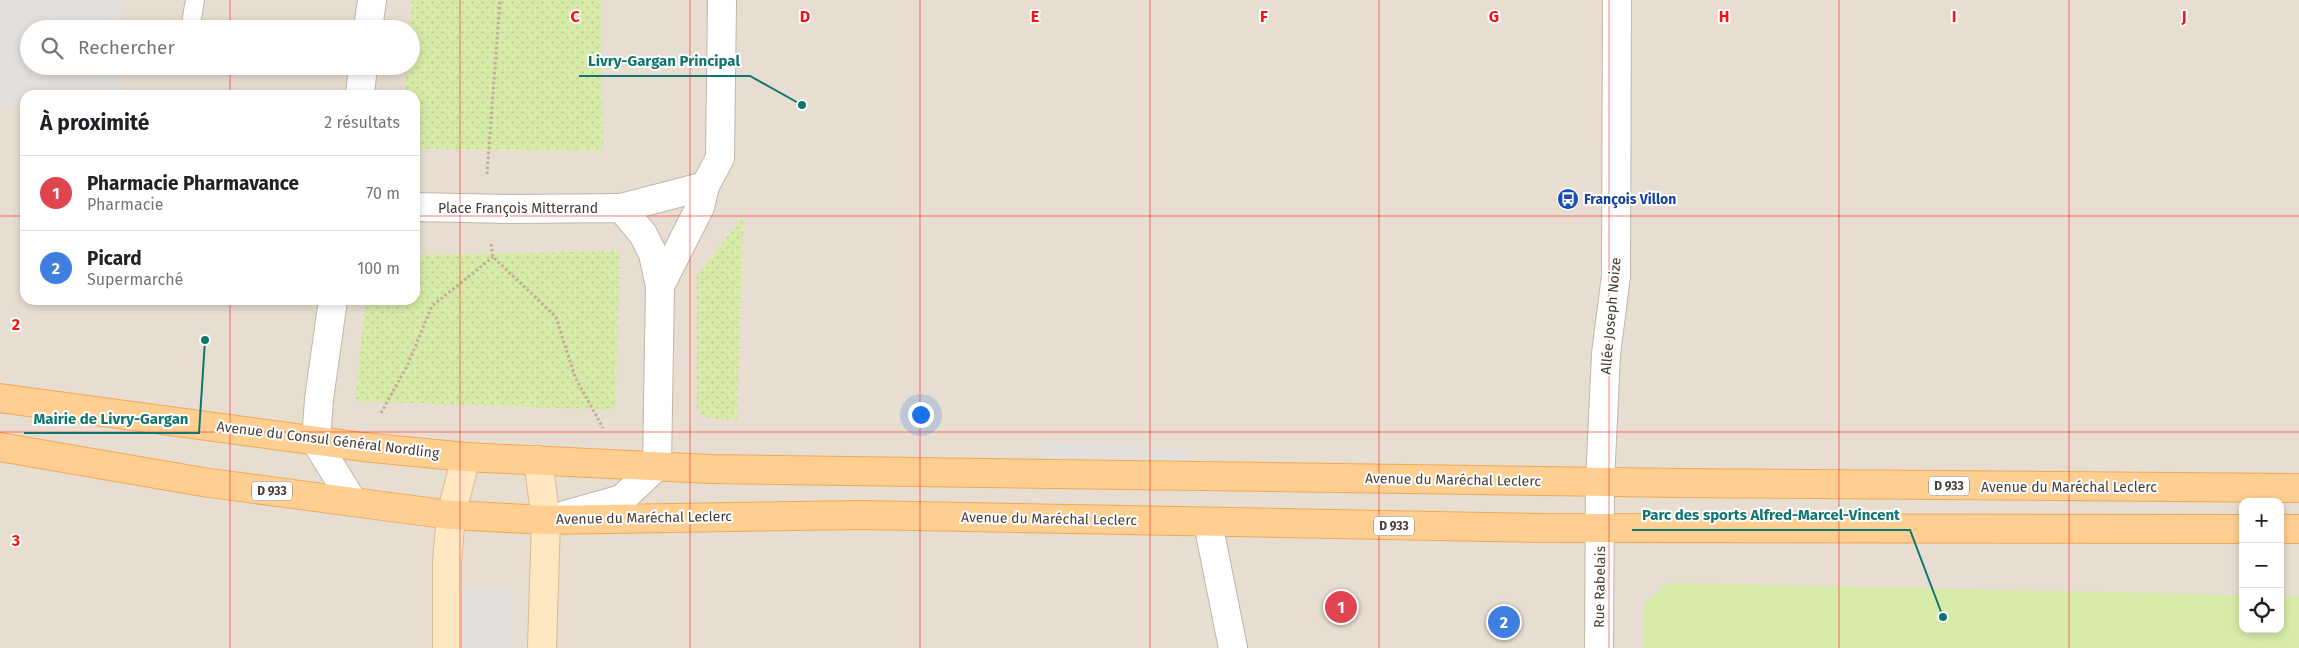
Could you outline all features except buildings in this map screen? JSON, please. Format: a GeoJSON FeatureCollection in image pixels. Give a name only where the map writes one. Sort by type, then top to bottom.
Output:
{"type":"FeatureCollection","features":[{"type":"Feature","properties":{"kind":"main road","name":"Avenue du Consul Général Nordling"},"geometry":{"type":"LineString","coordinates":[[0,398],[363,447],[466,457],[657,466]]}},
{"type":"Feature","properties":{"kind":"main road","name":"D 933"},"geometry":{"type":"LineString","coordinates":[[0,447],[203,482],[451,515],[546,520]]}},
{"type":"Feature","properties":{"kind":"main road"},"geometry":{"type":"LineString","coordinates":[[447,648],[448,562],[451,515],[466,457]]}},
{"type":"Feature","properties":{"kind":"main road"},"geometry":{"type":"LineString","coordinates":[[538,460],[546,520],[542,648]]}},
{"type":"Feature","properties":{"kind":"main road","name":"Avenue du Maréchal Leclerc"},"geometry":{"type":"LineString","coordinates":[[657,466],[1600,482],[2299,488]]}},
{"type":"Feature","properties":{"kind":"main road","name":"Avenue du Maréchal Leclerc"},"geometry":{"type":"LineString","coordinates":[[546,520],[861,515],[1542,528],[2239,529]]}},
{"type":"Feature","properties":{"kind":"main road"},"geometry":{"type":"LineString","coordinates":[[2284,529],[2299,529]]}},
{"type":"Feature","properties":{"kind":"street"},"geometry":{"type":"LineString","coordinates":[[369,20],[372,0]]}},
{"type":"Feature","properties":{"kind":"street"},"geometry":{"type":"LineString","coordinates":[[660,286],[700,207],[705,186],[720,158],[722,0]]}},
{"type":"Feature","properties":{"kind":"street","name":"Allée Joseph Noize"},"geometry":{"type":"LineString","coordinates":[[1600,482],[1606,354],[1616,276],[1617,0]]}},
{"type":"Feature","properties":{"kind":"street"},"geometry":{"type":"LineString","coordinates":[[361,90],[362,75]]}},
{"type":"Feature","properties":{"kind":"street","name":"Place François Mitterrand"},"geometry":{"type":"LineString","coordinates":[[420,207],[485,209],[621,208],[705,186]]}},
{"type":"Feature","properties":{"kind":"street"},"geometry":{"type":"LineString","coordinates":[[621,208],[643,234],[654,254],[660,286],[657,466]]}},
{"type":"Feature","properties":{"kind":"street"},"geometry":{"type":"LineString","coordinates":[[332,305],[319,399],[316,442],[353,502]]}},
{"type":"Feature","properties":{"kind":"street","name":"Avenue du Maréchal Leclerc"},"geometry":{"type":"LineString","coordinates":[[546,520],[622,499],[657,466]]}},
{"type":"Feature","properties":{"kind":"street"},"geometry":{"type":"LineString","coordinates":[[1600,482],[1601,527]]}},
{"type":"Feature","properties":{"kind":"street"},"geometry":{"type":"LineString","coordinates":[[1208,523],[1233,648]]}},
{"type":"Feature","properties":{"kind":"street","name":"Rue Rabelais"},"geometry":{"type":"LineString","coordinates":[[1599,648],[1601,527]]}},
{"type":"Feature","properties":{"kind":"lane"},"geometry":{"type":"LineString","coordinates":[[192,20],[195,0]]}},
{"type":"Feature","properties":{"kind":"path"},"geometry":{"type":"LineString","coordinates":[[500,0],[485,209],[493,257],[556,317],[575,377],[624,463]]}},
{"type":"Feature","properties":{"kind":"path"},"geometry":{"type":"LineString","coordinates":[[363,447],[408,364],[432,306],[493,257]]}},
{"type":"Feature","properties":{"kind":"shaded area"},"geometry":{"type":"Polygon","coordinates":[[[0,0],[2299,0],[2299,648],[0,648],[0,0]]]}},
{"type":"Feature","properties":{"kind":"shaded area"},"geometry":{"type":"Polygon","coordinates":[[[0,0],[119,0],[120,20],[20,20],[20,75],[120,75],[120,90],[20,90],[20,106],[0,106],[0,0]]]}},
{"type":"Feature","properties":{"kind":"shaded area"},"geometry":{"type":"Polygon","coordinates":[[[1041,441],[1187,449],[1186,461],[1041,456],[1041,441]]]}},
{"type":"Feature","properties":{"kind":"shaded area"},"geometry":{"type":"Polygon","coordinates":[[[461,588],[514,589],[514,648],[461,648],[461,588]]]}},
{"type":"Feature","properties":{"kind":"green space"},"geometry":{"type":"Polygon","coordinates":[[[412,0],[601,0],[603,151],[420,149],[420,90],[405,90],[406,75],[420,75],[420,20],[411,20],[412,0]]]}},
{"type":"Feature","properties":{"kind":"green space"},"geometry":{"type":"Polygon","coordinates":[[[743,216],[737,419],[715,419],[702,416],[697,407],[697,276],[743,216]]]}},
{"type":"Feature","properties":{"kind":"green space"},"geometry":{"type":"Polygon","coordinates":[[[620,251],[615,410],[355,401],[365,305],[420,305],[420,255],[620,251]]]}},
{"type":"Feature","properties":{"kind":"green space"},"geometry":{"type":"Polygon","coordinates":[[[1668,583],[2239,595],[2239,633],[2284,633],[2284,595],[2299,596],[2299,648],[1643,648],[1644,604],[1668,583]]]}},
{"type":"Feature","properties":{"kind":"place","name":"Livry-Gargan Principal"},"geometry":{"type":"Point","coordinates":[802,105]}},
{"type":"Feature","properties":{"kind":"place","name":"François Villon"},"geometry":{"type":"Point","coordinates":[1568,199]}},
{"type":"Feature","properties":{"kind":"place","name":"Mairie de Livry-Gargan"},"geometry":{"type":"Point","coordinates":[205,340]}},
{"type":"Feature","properties":{"kind":"place","name":"Pharmacie Pharmavance"},"geometry":{"type":"Point","coordinates":[1341,607]}},
{"type":"Feature","properties":{"kind":"place","name":"Parc des sports Alfred-Marcel-Vincent"},"geometry":{"type":"Point","coordinates":[1943,617]}},
{"type":"Feature","properties":{"kind":"place","name":"Picard"},"geometry":{"type":"Point","coordinates":[1504,622]}}]}
